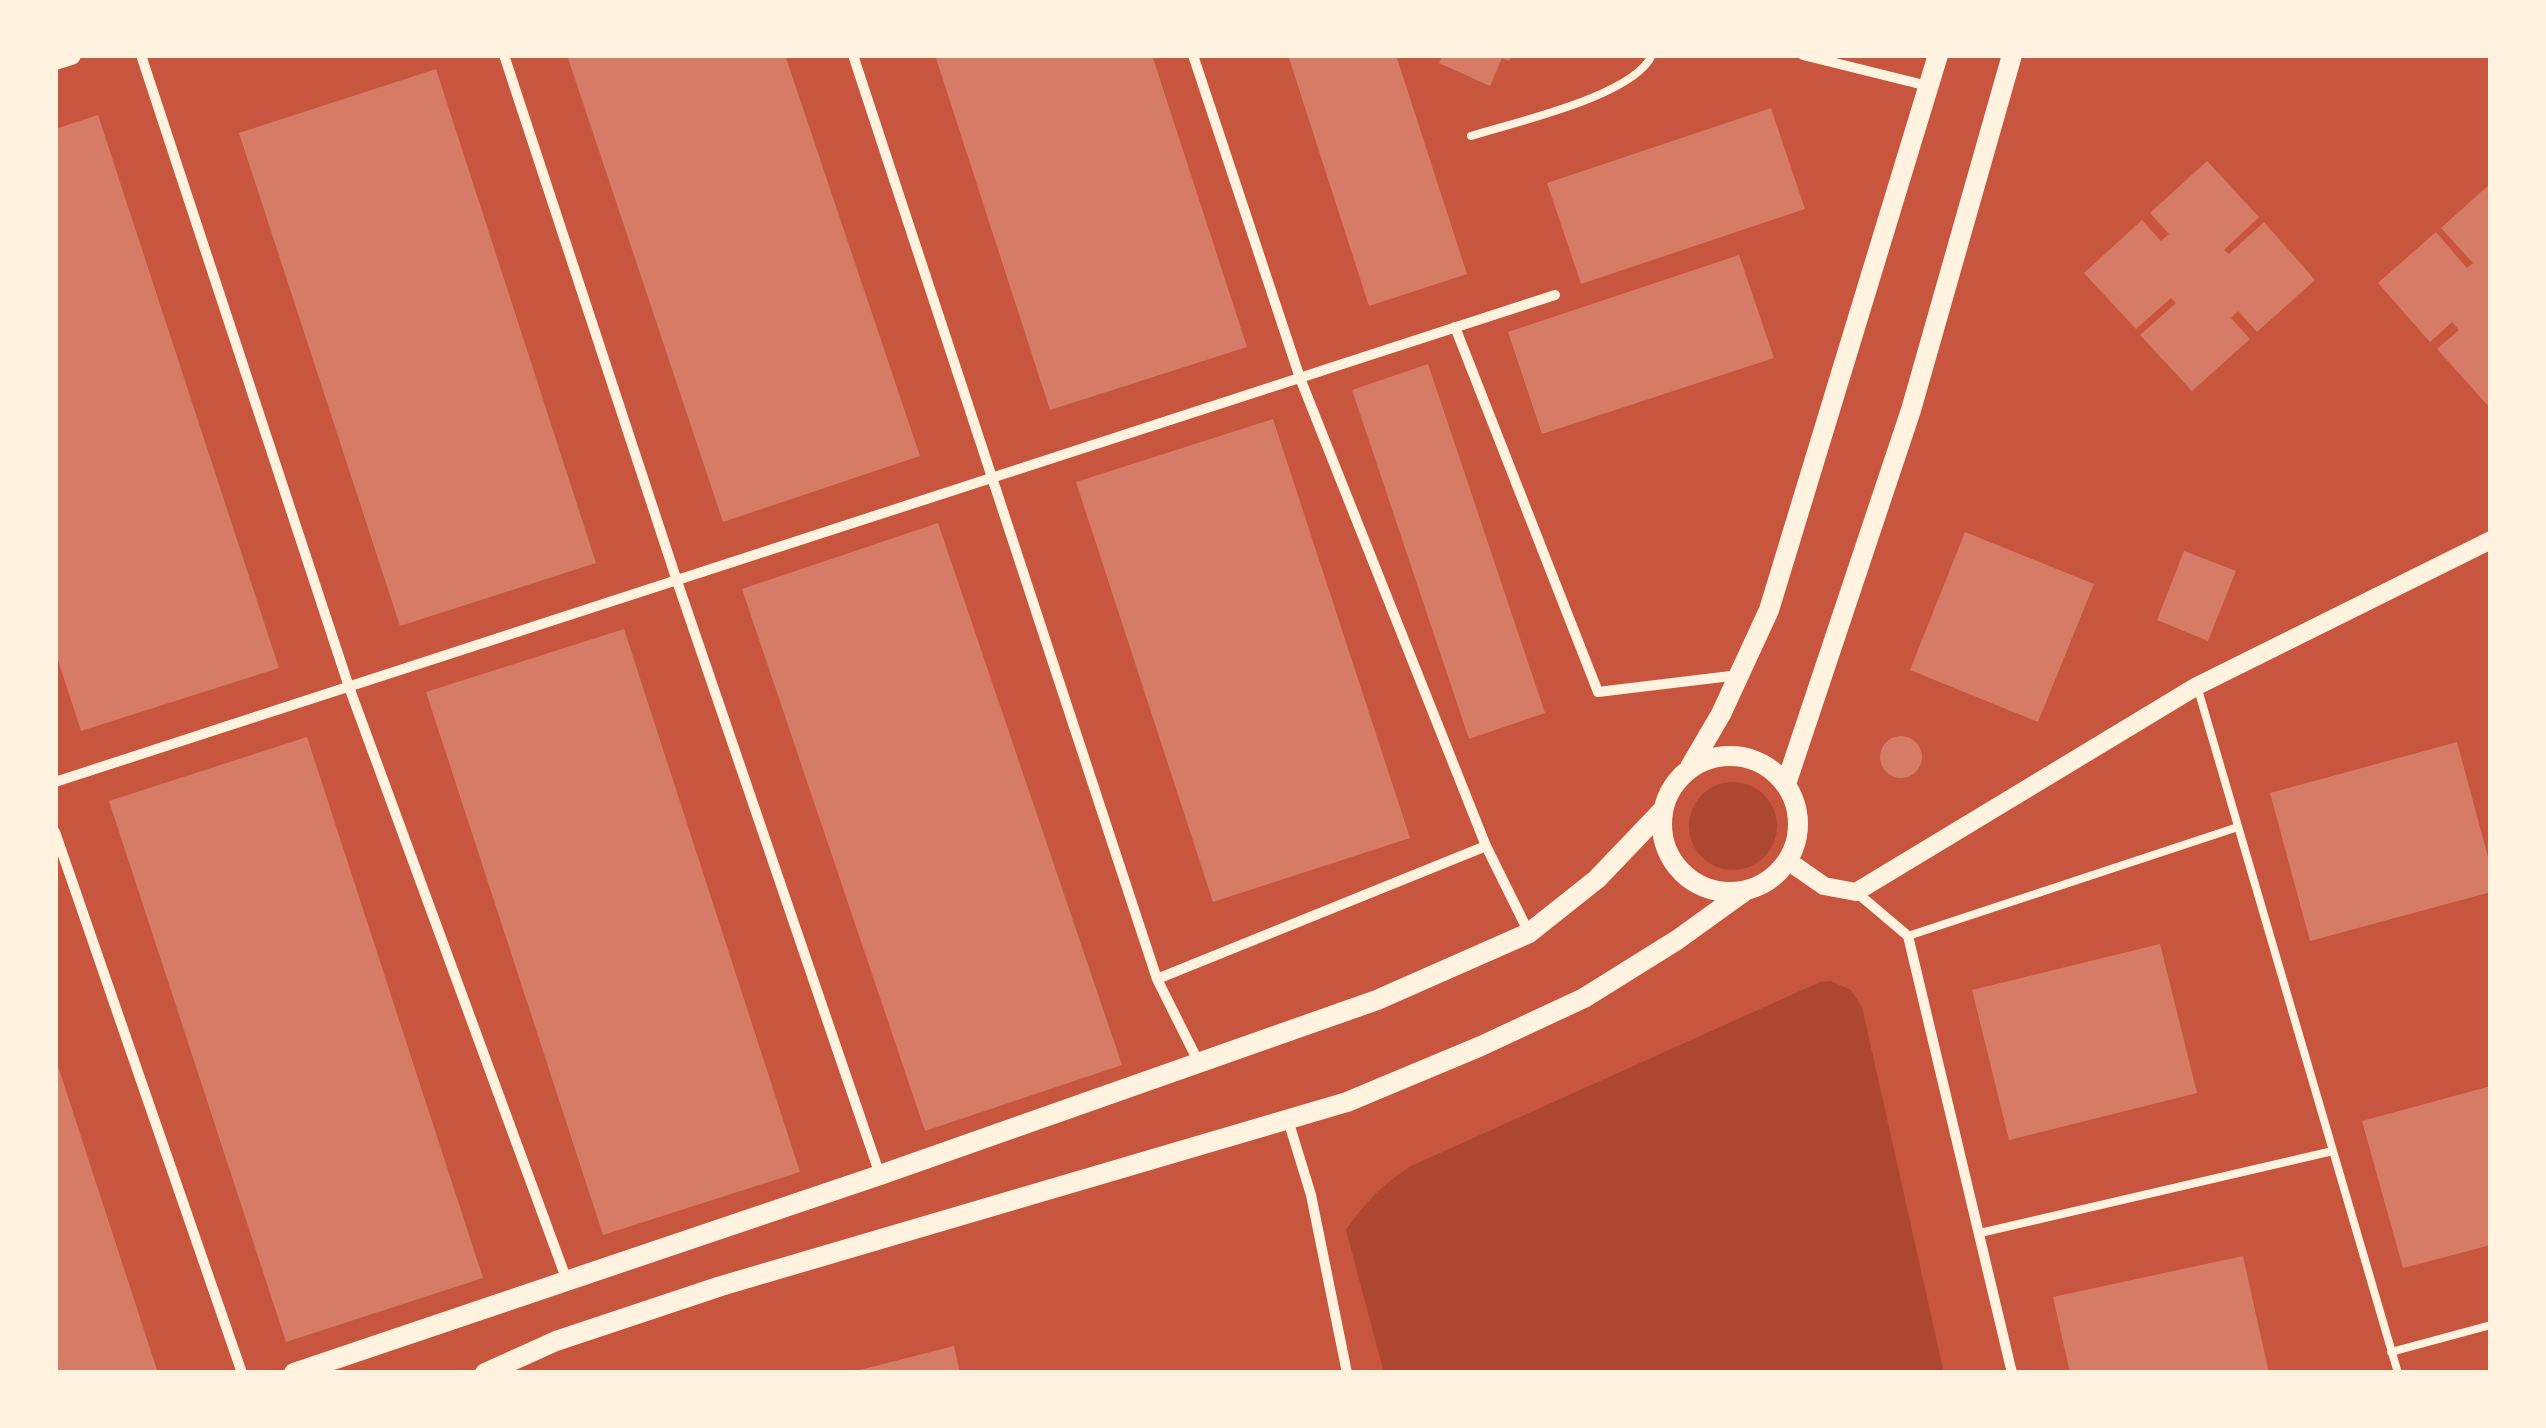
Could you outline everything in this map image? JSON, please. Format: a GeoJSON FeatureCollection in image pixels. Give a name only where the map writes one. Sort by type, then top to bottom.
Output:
{"type":"FeatureCollection","features":[{"type":"Feature","properties":{"kind":"main road"},"geometry":{"type":"LineString","coordinates":[[55,60],[71,55]]}},
{"type":"Feature","properties":{"kind":"main road"},"geometry":{"type":"LineString","coordinates":[[1746,891],[1718,892],[1693,882],[1683,873],[1662,839],[1662,811],[1672,786],[1690,767],[1722,714],[1769,610],[1938,55]]}},
{"type":"Feature","properties":{"kind":"main road"},"geometry":{"type":"LineString","coordinates":[[1786,784],[1911,410],[2012,55]]}},
{"type":"Feature","properties":{"kind":"main road"},"geometry":{"type":"LineString","coordinates":[[485,1373],[556,1340],[860,1242],[1347,1102],[1584,998],[1746,891],[1770,880],[1788,861],[1798,836],[1798,809],[1786,784],[1767,766],[1742,756],[1715,756],[1690,767]]}},
{"type":"Feature","properties":{"kind":"main road"},"geometry":{"type":"LineString","coordinates":[[294,1373],[1377,1000],[1529,933],[1597,879],[1662,811]]}},
{"type":"Feature","properties":{"kind":"street"},"geometry":{"type":"LineString","coordinates":[[141,55],[349,687],[566,1278]]}},
{"type":"Feature","properties":{"kind":"street"},"geometry":{"type":"LineString","coordinates":[[504,55],[677,580],[880,1174]]}},
{"type":"Feature","properties":{"kind":"street"},"geometry":{"type":"LineString","coordinates":[[853,55],[1157,979],[1199,1064]]}},
{"type":"Feature","properties":{"kind":"street"},"geometry":{"type":"LineString","coordinates":[[1193,55],[1300,378],[1486,846],[1529,933]]}},
{"type":"Feature","properties":{"kind":"street"},"geometry":{"type":"LineString","coordinates":[[1803,55],[1929,87]]}},
{"type":"Feature","properties":{"kind":"street"},"geometry":{"type":"LineString","coordinates":[[55,782],[1555,295]]}},
{"type":"Feature","properties":{"kind":"street"},"geometry":{"type":"LineString","coordinates":[[1455,327],[1598,692],[1740,674]]}},
{"type":"Feature","properties":{"kind":"street"},"geometry":{"type":"LineString","coordinates":[[1856,892],[2197,686],[2491,540]]}},
{"type":"Feature","properties":{"kind":"street"},"geometry":{"type":"LineString","coordinates":[[55,832],[242,1373]]}},
{"type":"Feature","properties":{"kind":"street"},"geometry":{"type":"LineString","coordinates":[[1157,979],[1486,846]]}},
{"type":"Feature","properties":{"kind":"street"},"geometry":{"type":"LineString","coordinates":[[1788,861],[1824,886],[1856,892],[1908,936],[2012,1373]]}},
{"type":"Feature","properties":{"kind":"street"},"geometry":{"type":"LineString","coordinates":[[1288,1120],[1311,1195],[1346,1373]]}},
{"type":"Feature","properties":{"kind":"lane"},"geometry":{"type":"LineString","coordinates":[[1471,136],[1599,96],[1646,68],[1652,55]]}},
{"type":"Feature","properties":{"kind":"lane"},"geometry":{"type":"LineString","coordinates":[[2197,686],[2398,1373]]}},
{"type":"Feature","properties":{"kind":"lane"},"geometry":{"type":"LineString","coordinates":[[1908,936],[2238,828]]}},
{"type":"Feature","properties":{"kind":"lane"},"geometry":{"type":"LineString","coordinates":[[1980,1234],[2333,1151]]}},
{"type":"Feature","properties":{"kind":"lane"},"geometry":{"type":"LineString","coordinates":[[2391,1352],[2491,1325]]}},
{"type":"Feature","properties":{"kind":"shaded area"},"geometry":{"type":"Polygon","coordinates":[[[1733,782],[1758,789],[1770,801],[1777,826],[1770,851],[1758,863],[1733,870],[1708,863],[1696,851],[1689,826],[1696,801],[1708,789],[1733,782]]]}},
{"type":"Feature","properties":{"kind":"shaded area"},"geometry":{"type":"Polygon","coordinates":[[[1831,981],[1851,990],[1862,1007],[1944,1373],[1384,1373],[1346,1230],[1383,1187],[1411,1166],[1820,982],[1831,981]]]}},
{"type":"Feature","properties":{"kind":"building"},"geometry":{"type":"Polygon","coordinates":[[[567,55],[785,55],[920,456],[723,522],[567,55]]]}},
{"type":"Feature","properties":{"kind":"building"},"geometry":{"type":"Polygon","coordinates":[[[935,55],[1152,55],[1247,347],[1050,410],[935,55]]]}},
{"type":"Feature","properties":{"kind":"building"},"geometry":{"type":"Polygon","coordinates":[[[1288,55],[1396,55],[1467,274],[1369,306],[1288,55]]]}},
{"type":"Feature","properties":{"kind":"building"},"geometry":{"type":"Polygon","coordinates":[[[1443,55],[1512,55],[1509,61],[1502,58],[1490,86],[1439,63],[1443,55]]]}},
{"type":"Feature","properties":{"kind":"building"},"geometry":{"type":"Polygon","coordinates":[[[436,69],[596,563],[400,626],[239,133],[436,69]]]}},
{"type":"Feature","properties":{"kind":"building"},"geometry":{"type":"Polygon","coordinates":[[[1771,108],[1805,209],[1581,284],[1547,183],[1771,108]]]}},
{"type":"Feature","properties":{"kind":"building"},"geometry":{"type":"Polygon","coordinates":[[[98,115],[279,668],[81,731],[55,651],[55,129],[98,115]]]}},
{"type":"Feature","properties":{"kind":"building"},"geometry":{"type":"Polygon","coordinates":[[[2207,161],[2259,217],[2224,250],[2229,254],[2264,222],[2315,280],[2257,332],[2238,311],[2231,318],[2250,339],[2192,391],[2140,335],[2176,303],[2171,298],[2136,329],[2084,273],[2142,220],[2161,241],[2169,234],[2150,213],[2207,161]]]}},
{"type":"Feature","properties":{"kind":"building"},"geometry":{"type":"Polygon","coordinates":[[[2491,183],[2491,409],[2437,349],[2459,330],[2452,322],[2430,342],[2378,283],[2436,232],[2467,268],[2473,263],[2441,228],[2491,183]]]}},
{"type":"Feature","properties":{"kind":"building"},"geometry":{"type":"Polygon","coordinates":[[[1739,255],[1774,358],[1542,434],[1508,332],[1739,255]]]}},
{"type":"Feature","properties":{"kind":"building"},"geometry":{"type":"Polygon","coordinates":[[[1428,364],[1545,713],[1469,739],[1352,390],[1428,364]]]}},
{"type":"Feature","properties":{"kind":"building"},"geometry":{"type":"Polygon","coordinates":[[[1273,419],[1410,838],[1213,902],[1076,482],[1273,419]]]}},
{"type":"Feature","properties":{"kind":"building"},"geometry":{"type":"Polygon","coordinates":[[[938,523],[1122,1065],[925,1131],[742,589],[938,523]]]}},
{"type":"Feature","properties":{"kind":"building"},"geometry":{"type":"Polygon","coordinates":[[[1965,532],[2094,584],[2038,722],[1910,670],[1965,532]]]}},
{"type":"Feature","properties":{"kind":"building"},"geometry":{"type":"Polygon","coordinates":[[[2184,551],[2236,571],[2208,641],[2157,620],[2184,551]]]}},
{"type":"Feature","properties":{"kind":"building"},"geometry":{"type":"Polygon","coordinates":[[[624,629],[800,1172],[603,1235],[426,692],[624,629]]]}},
{"type":"Feature","properties":{"kind":"building"},"geometry":{"type":"Polygon","coordinates":[[[1901,736],[1916,742],[1922,757],[1916,772],[1901,778],[1886,772],[1880,757],[1886,742],[1901,736]]]}},
{"type":"Feature","properties":{"kind":"building"},"geometry":{"type":"Polygon","coordinates":[[[307,737],[483,1278],[286,1342],[109,801],[307,737]]]}},
{"type":"Feature","properties":{"kind":"building"},"geometry":{"type":"Polygon","coordinates":[[[2457,742],[2491,868],[2491,892],[2310,941],[2270,793],[2457,742]]]}},
{"type":"Feature","properties":{"kind":"building"},"geometry":{"type":"Polygon","coordinates":[[[2160,944],[2197,1093],[2009,1140],[1972,990],[2160,944]]]}},
{"type":"Feature","properties":{"kind":"building"},"geometry":{"type":"Polygon","coordinates":[[[56,1060],[158,1373],[55,1373],[56,1060]]]}},
{"type":"Feature","properties":{"kind":"building"},"geometry":{"type":"Polygon","coordinates":[[[2491,1086],[2491,1245],[2403,1268],[2362,1121],[2491,1086]]]}},
{"type":"Feature","properties":{"kind":"building"},"geometry":{"type":"Polygon","coordinates":[[[2243,1256],[2269,1373],[2070,1373],[2053,1297],[2243,1256]]]}},
{"type":"Feature","properties":{"kind":"building"},"geometry":{"type":"Polygon","coordinates":[[[954,1346],[960,1373],[852,1373],[852,1372],[954,1346]]]}}]}
